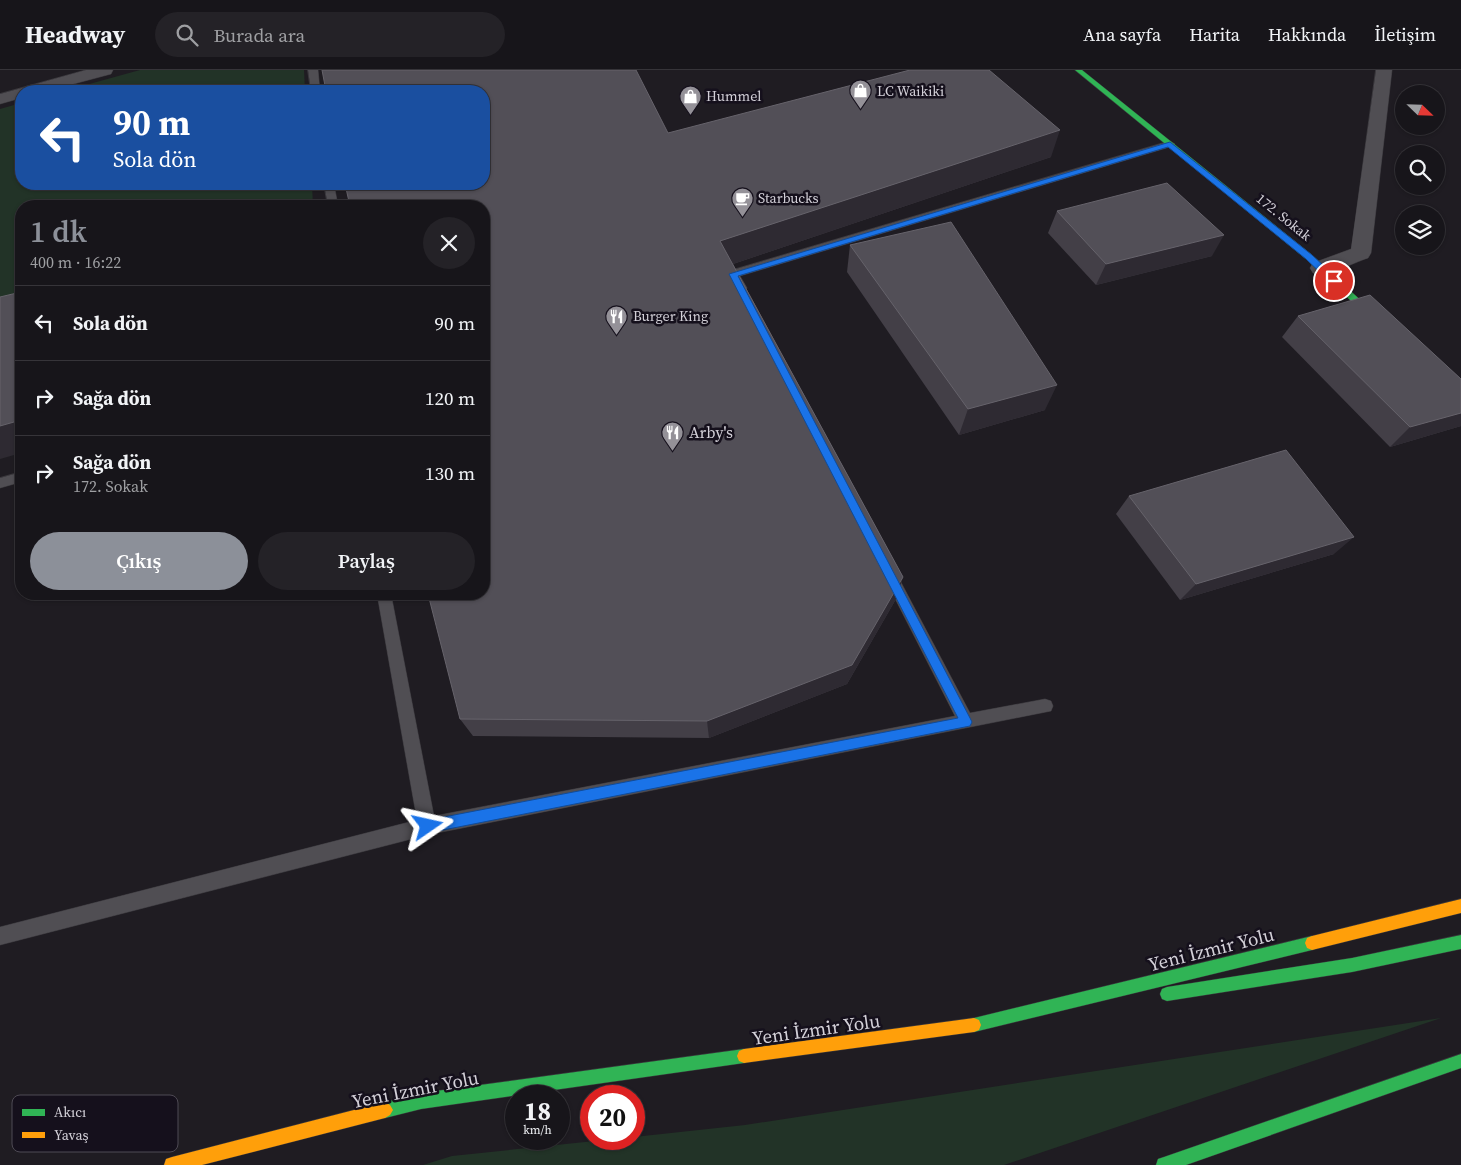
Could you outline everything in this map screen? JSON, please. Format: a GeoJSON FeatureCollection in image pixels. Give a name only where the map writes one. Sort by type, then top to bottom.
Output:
{"type":"FeatureCollection","features":[{"type":"Feature","properties":{"kind":"main road","name":"172. Sokak"},"geometry":{"type":"LineString","coordinates":[[1078,70],[1320,268],[1391,334]]}},
{"type":"Feature","properties":{"kind":"main road","name":"Yeni İzmir Yolu"},"geometry":{"type":"LineString","coordinates":[[172,1165],[421,1101],[980,1024],[1461,906]]}},
{"type":"Feature","properties":{"kind":"main road"},"geometry":{"type":"LineString","coordinates":[[1156,996],[1352,965],[1461,942]]}},
{"type":"Feature","properties":{"kind":"main road"},"geometry":{"type":"LineString","coordinates":[[980,1024],[1127,1001]]}},
{"type":"Feature","properties":{"kind":"main road"},"geometry":{"type":"LineString","coordinates":[[1166,1165],[1461,1062]]}},
{"type":"Feature","properties":{"kind":"street"},"geometry":{"type":"LineString","coordinates":[[51,85],[105,70]]}},
{"type":"Feature","properties":{"kind":"street"},"geometry":{"type":"LineString","coordinates":[[1320,268],[1361,253],[1384,70]]}},
{"type":"Feature","properties":{"kind":"street"},"geometry":{"type":"LineString","coordinates":[[0,99],[15,95]]}},
{"type":"Feature","properties":{"kind":"lane"},"geometry":{"type":"LineString","coordinates":[[313,70],[315,85]]}},
{"type":"Feature","properties":{"kind":"lane"},"geometry":{"type":"LineString","coordinates":[[747,301],[733,274],[1170,144]]}},
{"type":"Feature","properties":{"kind":"lane"},"geometry":{"type":"LineString","coordinates":[[0,483],[15,479]]}},
{"type":"Feature","properties":{"kind":"lane"},"geometry":{"type":"LineString","coordinates":[[884,564],[966,722]]}},
{"type":"Feature","properties":{"kind":"lane"},"geometry":{"type":"LineString","coordinates":[[385,600],[428,826]]}},
{"type":"Feature","properties":{"kind":"lane"},"geometry":{"type":"LineString","coordinates":[[0,936],[428,826],[1045,706]]}},
{"type":"Feature","properties":{"kind":"green space"},"geometry":{"type":"Polygon","coordinates":[[[140,70],[304,70],[305,85],[86,85],[140,70]]]}},
{"type":"Feature","properties":{"kind":"green space"},"geometry":{"type":"Polygon","coordinates":[[[15,105],[15,190],[312,190],[313,200],[15,200],[15,301],[0,305],[0,109],[15,105]]]}},
{"type":"Feature","properties":{"kind":"green space"},"geometry":{"type":"Polygon","coordinates":[[[1441,1018],[1004,1165],[423,1165],[452,1156],[509,1150],[570,1150],[570,1144],[580,1143],[580,1150],[645,1150],[645,1136],[745,1125],[1441,1018]]]}},
{"type":"Feature","properties":{"kind":"building"},"geometry":{"type":"Polygon","coordinates":[[[322,70],[636,70],[668,133],[910,70],[989,70],[1060,130],[720,241],[903,577],[852,665],[707,721],[460,719],[430,600],[490,600],[490,200],[349,200],[346,190],[490,190],[490,85],[325,85],[322,70]]]}},
{"type":"Feature","properties":{"kind":"building"},"geometry":{"type":"Polygon","coordinates":[[[1167,183],[1224,235],[1106,264],[1057,211],[1167,183]]]}},
{"type":"Feature","properties":{"kind":"building"},"geometry":{"type":"Polygon","coordinates":[[[951,222],[1057,385],[968,409],[850,245],[951,222]]]}},
{"type":"Feature","properties":{"kind":"building"},"geometry":{"type":"Polygon","coordinates":[[[15,293],[15,422],[0,426],[0,297],[15,293]]]}},
{"type":"Feature","properties":{"kind":"building"},"geometry":{"type":"Polygon","coordinates":[[[1370,295],[1461,379],[1461,413],[1410,427],[1298,316],[1370,295]]]}},
{"type":"Feature","properties":{"kind":"building"},"geometry":{"type":"Polygon","coordinates":[[[1286,450],[1354,537],[1196,584],[1129,496],[1286,450]]]}},
{"type":"Feature","properties":{"kind":"traffic: fast"},"geometry":{"type":"LineString","coordinates":[[1078,70],[1309,257],[1382,325]]}},
{"type":"Feature","properties":{"kind":"traffic: fast"},"geometry":{"type":"LineString","coordinates":[[1167,994],[1352,965],[1461,942]]}},
{"type":"Feature","properties":{"kind":"traffic: fast"},"geometry":{"type":"LineString","coordinates":[[974,1025],[1312,943]]}},
{"type":"Feature","properties":{"kind":"traffic: fast"},"geometry":{"type":"LineString","coordinates":[[385,1110],[421,1101],[744,1056]]}},
{"type":"Feature","properties":{"kind":"traffic: fast"},"geometry":{"type":"LineString","coordinates":[[1164,1165],[1461,1061]]}},
{"type":"Feature","properties":{"kind":"traffic: slow"},"geometry":{"type":"LineString","coordinates":[[1312,943],[1461,906]]}},
{"type":"Feature","properties":{"kind":"traffic: slow"},"geometry":{"type":"LineString","coordinates":[[744,1056],[974,1025]]}},
{"type":"Feature","properties":{"kind":"traffic: slow"},"geometry":{"type":"LineString","coordinates":[[172,1165],[385,1110]]}},
{"type":"Feature","properties":{"kind":"place","name":"LC Waikiki"},"geometry":{"type":"Point","coordinates":[861,110]}},
{"type":"Feature","properties":{"kind":"place","name":"Hummel"},"geometry":{"type":"Point","coordinates":[690,115]}},
{"type":"Feature","properties":{"kind":"place","name":"Starbucks"},"geometry":{"type":"Point","coordinates":[742,217]}},
{"type":"Feature","properties":{"kind":"place","name":"Burger King"},"geometry":{"type":"Point","coordinates":[617,335]}},
{"type":"Feature","properties":{"kind":"place","name":"Arby's"},"geometry":{"type":"Point","coordinates":[673,451]}},
{"type":"Feature","properties":{"kind":"route"},"geometry":{"type":"LineString","coordinates":[[428,826],[966,722],[733,274],[1170,144],[1309,257],[1334,281]]}}]}
